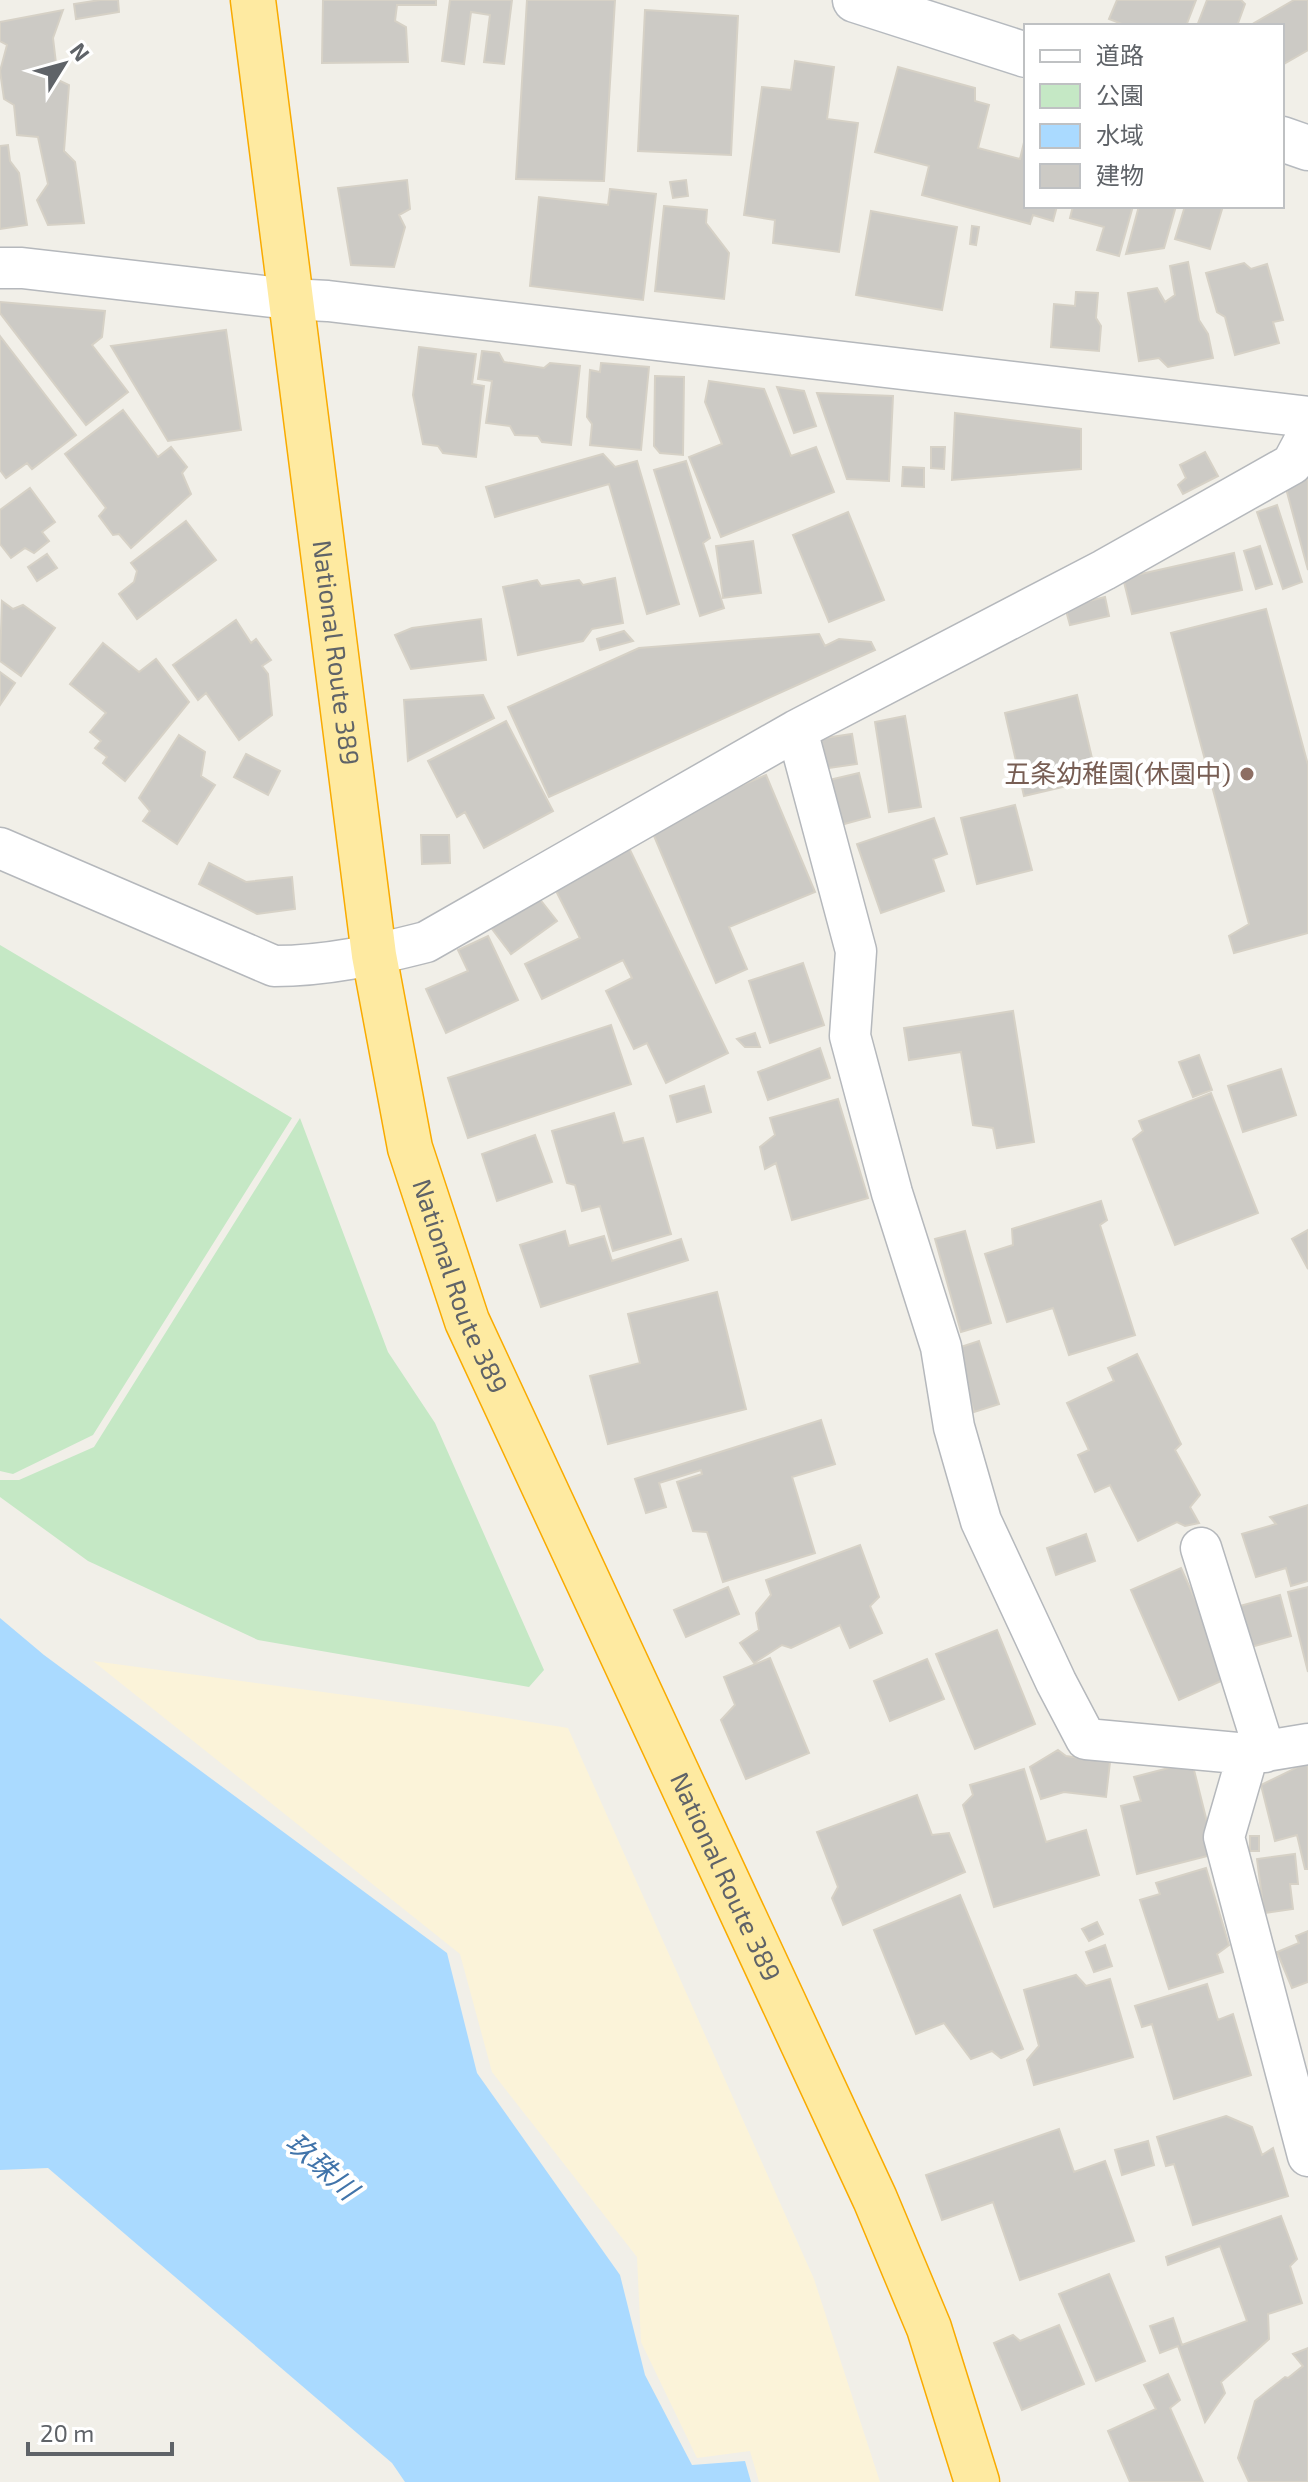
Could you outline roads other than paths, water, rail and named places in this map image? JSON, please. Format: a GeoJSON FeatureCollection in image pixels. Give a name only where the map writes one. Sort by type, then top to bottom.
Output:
{"type":"FeatureCollection","features":[{"type":"Feature","properties":{"kind":"highway","name":"National Route 389"},"geometry":{"type":"LineString","coordinates":[[253,0],[374,955],[410,1148],[467,1321],[875,2199],[929,2328],[977,2482]]}},
{"type":"Feature","properties":{"kind":"main road"},"geometry":{"type":"LineString","coordinates":[[855,0],[910,8],[1024,54]]}},
{"type":"Feature","properties":{"kind":"main road"},"geometry":{"type":"LineString","coordinates":[[1284,140],[1308,148]]}},
{"type":"Feature","properties":{"kind":"street"},"geometry":{"type":"LineString","coordinates":[[0,268],[360,305],[1308,417]]}},
{"type":"Feature","properties":{"kind":"street"},"geometry":{"type":"LineString","coordinates":[[0,848],[274,966],[313,966],[426,942],[797,730],[1104,570],[1292,464],[1308,434]]}},
{"type":"Feature","properties":{"kind":"street"},"geometry":{"type":"LineString","coordinates":[[797,730],[856,951],[850,1036],[892,1193],[941,1347],[954,1427],[981,1521],[1056,1682],[1086,1739],[1257,1753],[1308,1744]]}},
{"type":"Feature","properties":{"kind":"street"},"geometry":{"type":"LineString","coordinates":[[1201,1548],[1257,1753],[1224,1837],[1308,2156]]}},
{"type":"Feature","properties":{"kind":"water","name":"玖珠川"},"geometry":{"type":"Polygon","coordinates":[[[0,1618],[44,1655],[447,1953],[477,2073],[620,2275],[645,2375],[692,2465],[745,2461],[751,2482],[405,2482],[392,2463],[48,2168],[0,2170],[0,1618]]]}},
{"type":"Feature","properties":{"kind":"place","name":"五条幼稚園(休園中)"},"geometry":{"type":"Point","coordinates":[1247,774]}}]}
